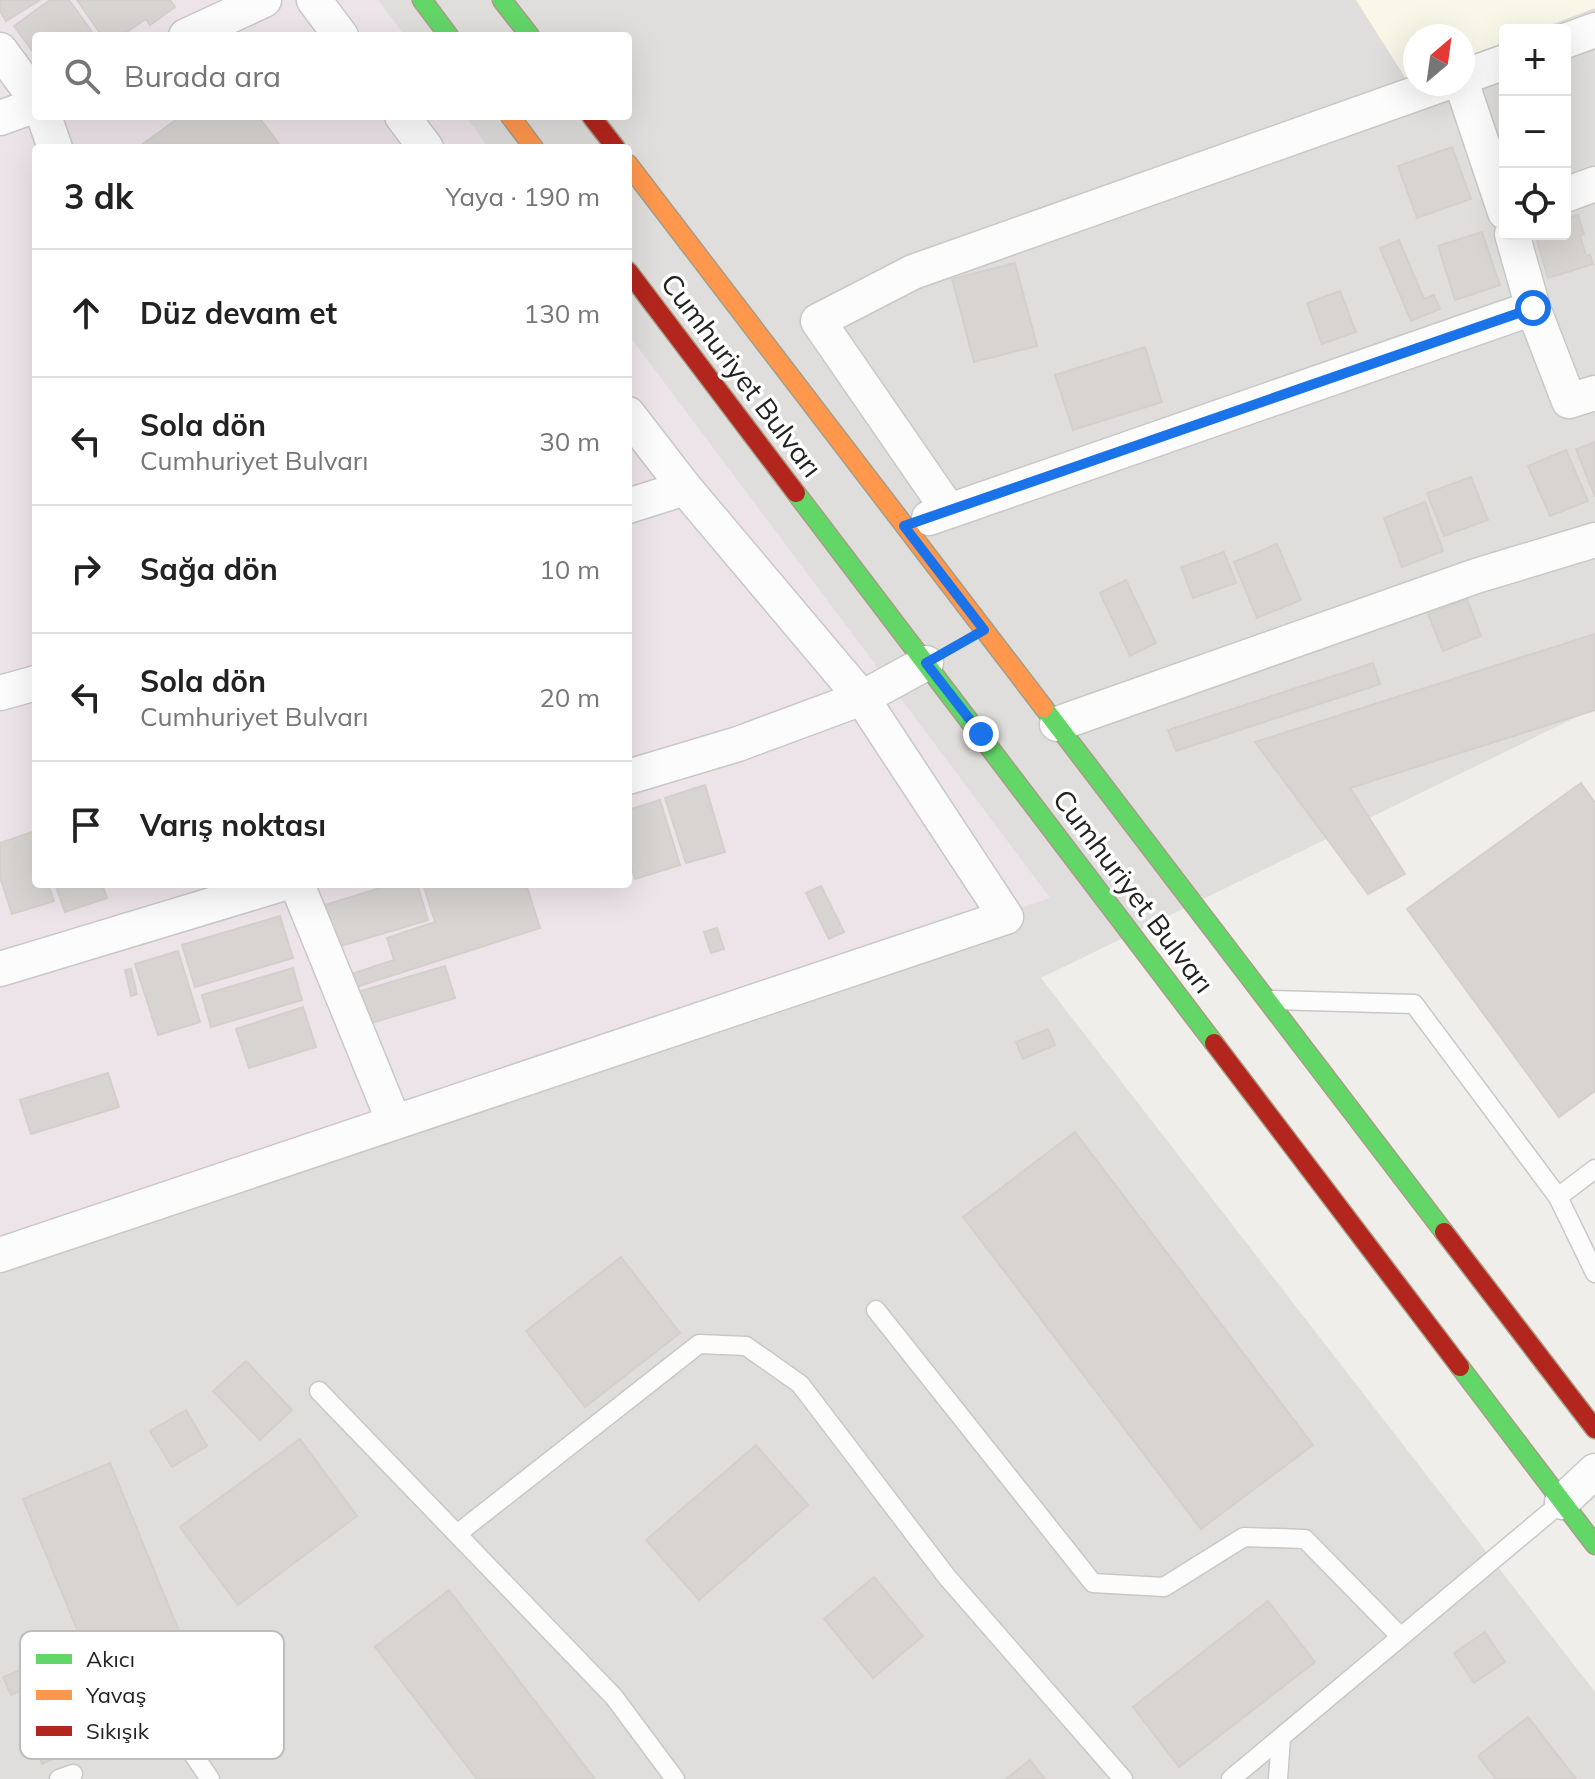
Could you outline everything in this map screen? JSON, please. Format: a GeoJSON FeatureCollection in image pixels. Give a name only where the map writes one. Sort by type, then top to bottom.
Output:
{"type":"FeatureCollection","features":[{"type":"Feature","properties":{"kind":"main road"},"geometry":{"type":"LineString","coordinates":[[422,0],[446,32]]}},
{"type":"Feature","properties":{"kind":"main road"},"geometry":{"type":"LineString","coordinates":[[502,0],[527,32]]}},
{"type":"Feature","properties":{"kind":"main road"},"geometry":{"type":"LineString","coordinates":[[513,120],[531,144]]}},
{"type":"Feature","properties":{"kind":"main road"},"geometry":{"type":"LineString","coordinates":[[594,120],[613,144]]}},
{"type":"Feature","properties":{"kind":"main road","name":"Cumhuriyet Bulvarı"},"geometry":{"type":"LineString","coordinates":[[632,169],[904,526],[978,633],[1057,724],[1595,1429]]}},
{"type":"Feature","properties":{"kind":"main road","name":"Cumhuriyet Bulvarı"},"geometry":{"type":"LineString","coordinates":[[632,276],[932,660],[1595,1545]]}},
{"type":"Feature","properties":{"kind":"street"},"geometry":{"type":"LineString","coordinates":[[195,32],[264,0]]}},
{"type":"Feature","properties":{"kind":"street"},"geometry":{"type":"LineString","coordinates":[[314,0],[338,32]]}},
{"type":"Feature","properties":{"kind":"street"},"geometry":{"type":"LineString","coordinates":[[1571,39],[1595,30]]}},
{"type":"Feature","properties":{"kind":"street"},"geometry":{"type":"LineString","coordinates":[[0,50],[32,96]]}},
{"type":"Feature","properties":{"kind":"street"},"geometry":{"type":"LineString","coordinates":[[1475,73],[1499,64]]}},
{"type":"Feature","properties":{"kind":"street"},"geometry":{"type":"LineString","coordinates":[[949,511],[818,321],[913,272],[1409,96]]}},
{"type":"Feature","properties":{"kind":"street"},"geometry":{"type":"LineString","coordinates":[[1466,96],[1499,194]]}},
{"type":"Feature","properties":{"kind":"street"},"geometry":{"type":"LineString","coordinates":[[0,118],[32,104]]}},
{"type":"Feature","properties":{"kind":"street"},"geometry":{"type":"LineString","coordinates":[[45,120],[54,144]]}},
{"type":"Feature","properties":{"kind":"street"},"geometry":{"type":"LineString","coordinates":[[405,120],[423,144]]}},
{"type":"Feature","properties":{"kind":"street"},"geometry":{"type":"LineString","coordinates":[[1571,193],[1595,184]]}},
{"type":"Feature","properties":{"kind":"street"},"geometry":{"type":"LineString","coordinates":[[1514,240],[1533,308],[1569,401],[1595,393]]}},
{"type":"Feature","properties":{"kind":"street"},"geometry":{"type":"LineString","coordinates":[[904,526],[1533,308]]}},
{"type":"Feature","properties":{"kind":"street"},"geometry":{"type":"LineString","coordinates":[[0,1255],[1006,917],[862,698],[685,488],[632,419]]}},
{"type":"Feature","properties":{"kind":"street"},"geometry":{"type":"LineString","coordinates":[[632,505],[685,488]]}},
{"type":"Feature","properties":{"kind":"street"},"geometry":{"type":"LineString","coordinates":[[1057,724],[1476,576],[1595,540]]}},
{"type":"Feature","properties":{"kind":"street"},"geometry":{"type":"LineString","coordinates":[[632,776],[738,744],[862,698],[932,660]]}},
{"type":"Feature","properties":{"kind":"street"},"geometry":{"type":"LineString","coordinates":[[0,693],[32,684]]}},
{"type":"Feature","properties":{"kind":"street"},"geometry":{"type":"LineString","coordinates":[[0,969],[268,888]]}},
{"type":"Feature","properties":{"kind":"street"},"geometry":{"type":"LineString","coordinates":[[299,888],[394,1122]]}},
{"type":"Feature","properties":{"kind":"street"},"geometry":{"type":"LineString","coordinates":[[1562,1502],[1595,1471]]}},
{"type":"Feature","properties":{"kind":"lane"},"geometry":{"type":"LineString","coordinates":[[1267,1000],[1414,1004],[1558,1197],[1595,1273]]}},
{"type":"Feature","properties":{"kind":"lane"},"geometry":{"type":"LineString","coordinates":[[1558,1197],[1595,1169]]}},
{"type":"Feature","properties":{"kind":"lane"},"geometry":{"type":"LineString","coordinates":[[876,1310],[1093,1583],[1164,1587],[1244,1537],[1305,1539],[1400,1636]]}},
{"type":"Feature","properties":{"kind":"lane"},"geometry":{"type":"LineString","coordinates":[[457,1534],[699,1344],[746,1346],[800,1384],[947,1577],[1123,1779]]}},
{"type":"Feature","properties":{"kind":"lane"},"geometry":{"type":"LineString","coordinates":[[319,1391],[614,1697],[670,1777]]}},
{"type":"Feature","properties":{"kind":"lane"},"geometry":{"type":"LineString","coordinates":[[1231,1779],[1562,1502]]}},
{"type":"Feature","properties":{"kind":"lane"},"geometry":{"type":"LineString","coordinates":[[1278,1779],[1281,1738]]}},
{"type":"Feature","properties":{"kind":"lane"},"geometry":{"type":"LineString","coordinates":[[196,1759],[210,1779]]}},
{"type":"Feature","properties":{"kind":"shaded area"},"geometry":{"type":"Polygon","coordinates":[[[0,0],[1595,0],[1595,708],[1041,978],[1595,1692],[1595,1779],[0,1779],[0,0]]]}},
{"type":"Feature","properties":{"kind":"shaded area"},"geometry":{"type":"Polygon","coordinates":[[[0,0],[378,0],[402,32],[32,32],[32,120],[468,120],[486,144],[32,144],[32,888],[632,888],[632,339],[1050,898],[0,1236],[0,0]]]}},
{"type":"Feature","properties":{"kind":"shaded area"},"geometry":{"type":"Polygon","coordinates":[[[1356,0],[1595,0],[1595,8],[1553,24],[1499,24],[1499,44],[1475,53],[1475,24],[1403,24],[1403,74],[1356,0]]]}},
{"type":"Feature","properties":{"kind":"building"},"geometry":{"type":"Polygon","coordinates":[[[0,0],[40,0],[6,21],[0,11],[0,0]]]}},
{"type":"Feature","properties":{"kind":"building"},"geometry":{"type":"Polygon","coordinates":[[[50,0],[69,0],[92,32],[32,32],[32,51],[14,26],[50,0]]]}},
{"type":"Feature","properties":{"kind":"building"},"geometry":{"type":"Polygon","coordinates":[[[77,0],[170,0],[175,7],[150,25],[146,19],[127,32],[99,32],[77,0]]]}},
{"type":"Feature","properties":{"kind":"building"},"geometry":{"type":"Polygon","coordinates":[[[176,120],[261,120],[279,144],[143,144],[176,120]]]}},
{"type":"Feature","properties":{"kind":"building"},"geometry":{"type":"Polygon","coordinates":[[[1452,147],[1471,199],[1417,218],[1398,166],[1452,147]]]}},
{"type":"Feature","properties":{"kind":"building"},"geometry":{"type":"Polygon","coordinates":[[[1578,215],[1586,256],[1590,255],[1593,264],[1548,278],[1537,240],[1571,240],[1571,217],[1578,215]]]}},
{"type":"Feature","properties":{"kind":"building"},"geometry":{"type":"Polygon","coordinates":[[[1482,232],[1500,285],[1455,300],[1438,246],[1482,232]]]}},
{"type":"Feature","properties":{"kind":"building"},"geometry":{"type":"Polygon","coordinates":[[[1399,240],[1424,299],[1434,295],[1440,309],[1411,321],[1380,248],[1399,240]]]}},
{"type":"Feature","properties":{"kind":"building"},"geometry":{"type":"Polygon","coordinates":[[[1015,263],[1037,346],[974,362],[952,279],[1015,263]]]}},
{"type":"Feature","properties":{"kind":"building"},"geometry":{"type":"Polygon","coordinates":[[[1340,291],[1356,332],[1322,344],[1307,303],[1340,291]]]}},
{"type":"Feature","properties":{"kind":"building"},"geometry":{"type":"Polygon","coordinates":[[[1145,347],[1162,402],[1073,430],[1055,375],[1145,347]]]}},
{"type":"Feature","properties":{"kind":"building"},"geometry":{"type":"Polygon","coordinates":[[[1595,442],[1595,497],[1576,449],[1595,442]]]}},
{"type":"Feature","properties":{"kind":"building"},"geometry":{"type":"Polygon","coordinates":[[[1566,450],[1588,501],[1550,516],[1528,466],[1566,450]]]}},
{"type":"Feature","properties":{"kind":"building"},"geometry":{"type":"Polygon","coordinates":[[[1471,477],[1488,520],[1444,536],[1427,493],[1471,477]]]}},
{"type":"Feature","properties":{"kind":"building"},"geometry":{"type":"Polygon","coordinates":[[[1425,502],[1443,551],[1402,567],[1384,518],[1425,502]]]}},
{"type":"Feature","properties":{"kind":"building"},"geometry":{"type":"Polygon","coordinates":[[[1277,544],[1301,600],[1257,618],[1234,562],[1277,544]]]}},
{"type":"Feature","properties":{"kind":"building"},"geometry":{"type":"Polygon","coordinates":[[[1224,552],[1236,583],[1193,598],[1181,567],[1224,552]]]}},
{"type":"Feature","properties":{"kind":"building"},"geometry":{"type":"Polygon","coordinates":[[[1126,580],[1156,643],[1130,656],[1100,593],[1126,580]]]}},
{"type":"Feature","properties":{"kind":"building"},"geometry":{"type":"Polygon","coordinates":[[[1467,599],[1481,636],[1443,651],[1428,614],[1467,599]]]}},
{"type":"Feature","properties":{"kind":"building"},"geometry":{"type":"Polygon","coordinates":[[[1595,634],[1595,710],[1350,788],[1405,874],[1368,894],[1255,742],[1595,634]]]}},
{"type":"Feature","properties":{"kind":"building"},"geometry":{"type":"Polygon","coordinates":[[[1373,663],[1380,684],[1176,751],[1168,730],[1373,663]]]}},
{"type":"Feature","properties":{"kind":"building"},"geometry":{"type":"Polygon","coordinates":[[[1581,783],[1595,803],[1595,1091],[1559,1117],[1407,909],[1581,783]]]}},
{"type":"Feature","properties":{"kind":"building"},"geometry":{"type":"Polygon","coordinates":[[[705,785],[725,852],[686,863],[665,798],[705,785]]]}},
{"type":"Feature","properties":{"kind":"building"},"geometry":{"type":"Polygon","coordinates":[[[660,800],[680,865],[635,879],[632,869],[632,809],[660,800]]]}},
{"type":"Feature","properties":{"kind":"building"},"geometry":{"type":"Polygon","coordinates":[[[32,832],[32,888],[49,888],[54,901],[12,914],[0,877],[0,843],[32,832]]]}},
{"type":"Feature","properties":{"kind":"building"},"geometry":{"type":"Polygon","coordinates":[[[821,886],[844,932],[829,939],[806,893],[821,886]]]}},
{"type":"Feature","properties":{"kind":"building"},"geometry":{"type":"Polygon","coordinates":[[[56,888],[103,888],[107,898],[65,912],[56,888]]]}},
{"type":"Feature","properties":{"kind":"building"},"geometry":{"type":"Polygon","coordinates":[[[380,888],[418,888],[428,920],[334,948],[322,906],[380,888]]]}},
{"type":"Feature","properties":{"kind":"building"},"geometry":{"type":"Polygon","coordinates":[[[424,888],[527,888],[540,928],[350,989],[345,976],[394,960],[387,938],[435,922],[424,888]]]}},
{"type":"Feature","properties":{"kind":"building"},"geometry":{"type":"Polygon","coordinates":[[[280,916],[293,958],[195,987],[182,945],[280,916]]]}},
{"type":"Feature","properties":{"kind":"building"},"geometry":{"type":"Polygon","coordinates":[[[717,928],[724,949],[711,953],[704,932],[717,928]]]}},
{"type":"Feature","properties":{"kind":"building"},"geometry":{"type":"Polygon","coordinates":[[[178,951],[200,1022],[158,1035],[135,964],[178,951]]]}},
{"type":"Feature","properties":{"kind":"building"},"geometry":{"type":"Polygon","coordinates":[[[445,966],[455,998],[361,1026],[351,994],[445,966]]]}},
{"type":"Feature","properties":{"kind":"building"},"geometry":{"type":"Polygon","coordinates":[[[293,968],[302,1000],[211,1027],[202,995],[293,968]]]}},
{"type":"Feature","properties":{"kind":"building"},"geometry":{"type":"Polygon","coordinates":[[[131,969],[137,994],[131,996],[125,970],[131,969]]]}},
{"type":"Feature","properties":{"kind":"building"},"geometry":{"type":"Polygon","coordinates":[[[303,1007],[316,1047],[249,1068],[236,1029],[303,1007]]]}},
{"type":"Feature","properties":{"kind":"building"},"geometry":{"type":"Polygon","coordinates":[[[1048,1029],[1055,1045],[1023,1059],[1016,1042],[1048,1029]]]}},
{"type":"Feature","properties":{"kind":"building"},"geometry":{"type":"Polygon","coordinates":[[[108,1073],[119,1107],[31,1134],[20,1100],[108,1073]]]}},
{"type":"Feature","properties":{"kind":"building"},"geometry":{"type":"Polygon","coordinates":[[[1075,1132],[1313,1445],[1201,1529],[963,1217],[1075,1132]]]}},
{"type":"Feature","properties":{"kind":"building"},"geometry":{"type":"Polygon","coordinates":[[[621,1257],[680,1333],[585,1407],[526,1331],[621,1257]]]}},
{"type":"Feature","properties":{"kind":"building"},"geometry":{"type":"Polygon","coordinates":[[[246,1361],[292,1410],[260,1440],[213,1391],[246,1361]]]}},
{"type":"Feature","properties":{"kind":"building"},"geometry":{"type":"Polygon","coordinates":[[[186,1410],[207,1446],[172,1467],[150,1431],[186,1410]]]}},
{"type":"Feature","properties":{"kind":"building"},"geometry":{"type":"Polygon","coordinates":[[[300,1439],[357,1516],[238,1605],[180,1527],[300,1439]]]}},
{"type":"Feature","properties":{"kind":"building"},"geometry":{"type":"Polygon","coordinates":[[[756,1445],[808,1505],[699,1600],[646,1540],[756,1445]]]}},
{"type":"Feature","properties":{"kind":"building"},"geometry":{"type":"Polygon","coordinates":[[[110,1463],[179,1631],[78,1631],[23,1499],[110,1463]]]}},
{"type":"Feature","properties":{"kind":"building"},"geometry":{"type":"Polygon","coordinates":[[[874,1577],[923,1636],[873,1678],[824,1619],[874,1577]]]}},
{"type":"Feature","properties":{"kind":"building"},"geometry":{"type":"Polygon","coordinates":[[[449,1590],[595,1779],[477,1779],[375,1647],[449,1590]]]}},
{"type":"Feature","properties":{"kind":"building"},"geometry":{"type":"Polygon","coordinates":[[[1268,1601],[1315,1662],[1179,1767],[1133,1707],[1268,1601]]]}},
{"type":"Feature","properties":{"kind":"building"},"geometry":{"type":"Polygon","coordinates":[[[1485,1632],[1505,1662],[1474,1683],[1454,1653],[1485,1632]]]}},
{"type":"Feature","properties":{"kind":"building"},"geometry":{"type":"Polygon","coordinates":[[[20,1670],[20,1691],[11,1695],[3,1677],[20,1670]]]}},
{"type":"Feature","properties":{"kind":"building"},"geometry":{"type":"Polygon","coordinates":[[[1528,1717],[1576,1779],[1496,1779],[1478,1756],[1528,1717]]]}},
{"type":"Feature","properties":{"kind":"building"},"geometry":{"type":"Polygon","coordinates":[[[1030,1760],[1045,1779],[1006,1779],[1030,1760]]]}},
{"type":"Feature","properties":{"kind":"traffic: fast"},"geometry":{"type":"LineString","coordinates":[[422,0],[446,32]]}},
{"type":"Feature","properties":{"kind":"traffic: fast"},"geometry":{"type":"LineString","coordinates":[[502,0],[527,32]]}},
{"type":"Feature","properties":{"kind":"traffic: fast"},"geometry":{"type":"LineString","coordinates":[[796,493],[1214,1043]]}},
{"type":"Feature","properties":{"kind":"traffic: fast"},"geometry":{"type":"LineString","coordinates":[[1044,708],[1444,1232]]}},
{"type":"Feature","properties":{"kind":"traffic: fast"},"geometry":{"type":"LineString","coordinates":[[1460,1367],[1595,1545]]}},
{"type":"Feature","properties":{"kind":"traffic: slow"},"geometry":{"type":"LineString","coordinates":[[513,120],[531,144]]}},
{"type":"Feature","properties":{"kind":"traffic: slow"},"geometry":{"type":"LineString","coordinates":[[632,169],[1044,708]]}},
{"type":"Feature","properties":{"kind":"traffic: jam"},"geometry":{"type":"LineString","coordinates":[[594,120],[613,144]]}},
{"type":"Feature","properties":{"kind":"traffic: jam"},"geometry":{"type":"LineString","coordinates":[[632,276],[796,493]]}},
{"type":"Feature","properties":{"kind":"traffic: jam"},"geometry":{"type":"LineString","coordinates":[[1214,1043],[1460,1367]]}},
{"type":"Feature","properties":{"kind":"traffic: jam"},"geometry":{"type":"LineString","coordinates":[[1444,1232],[1595,1429]]}},
{"type":"Feature","properties":{"kind":"route"},"geometry":{"type":"LineString","coordinates":[[981,734],[926,663],[984,630],[904,526],[1533,308]]}}]}
